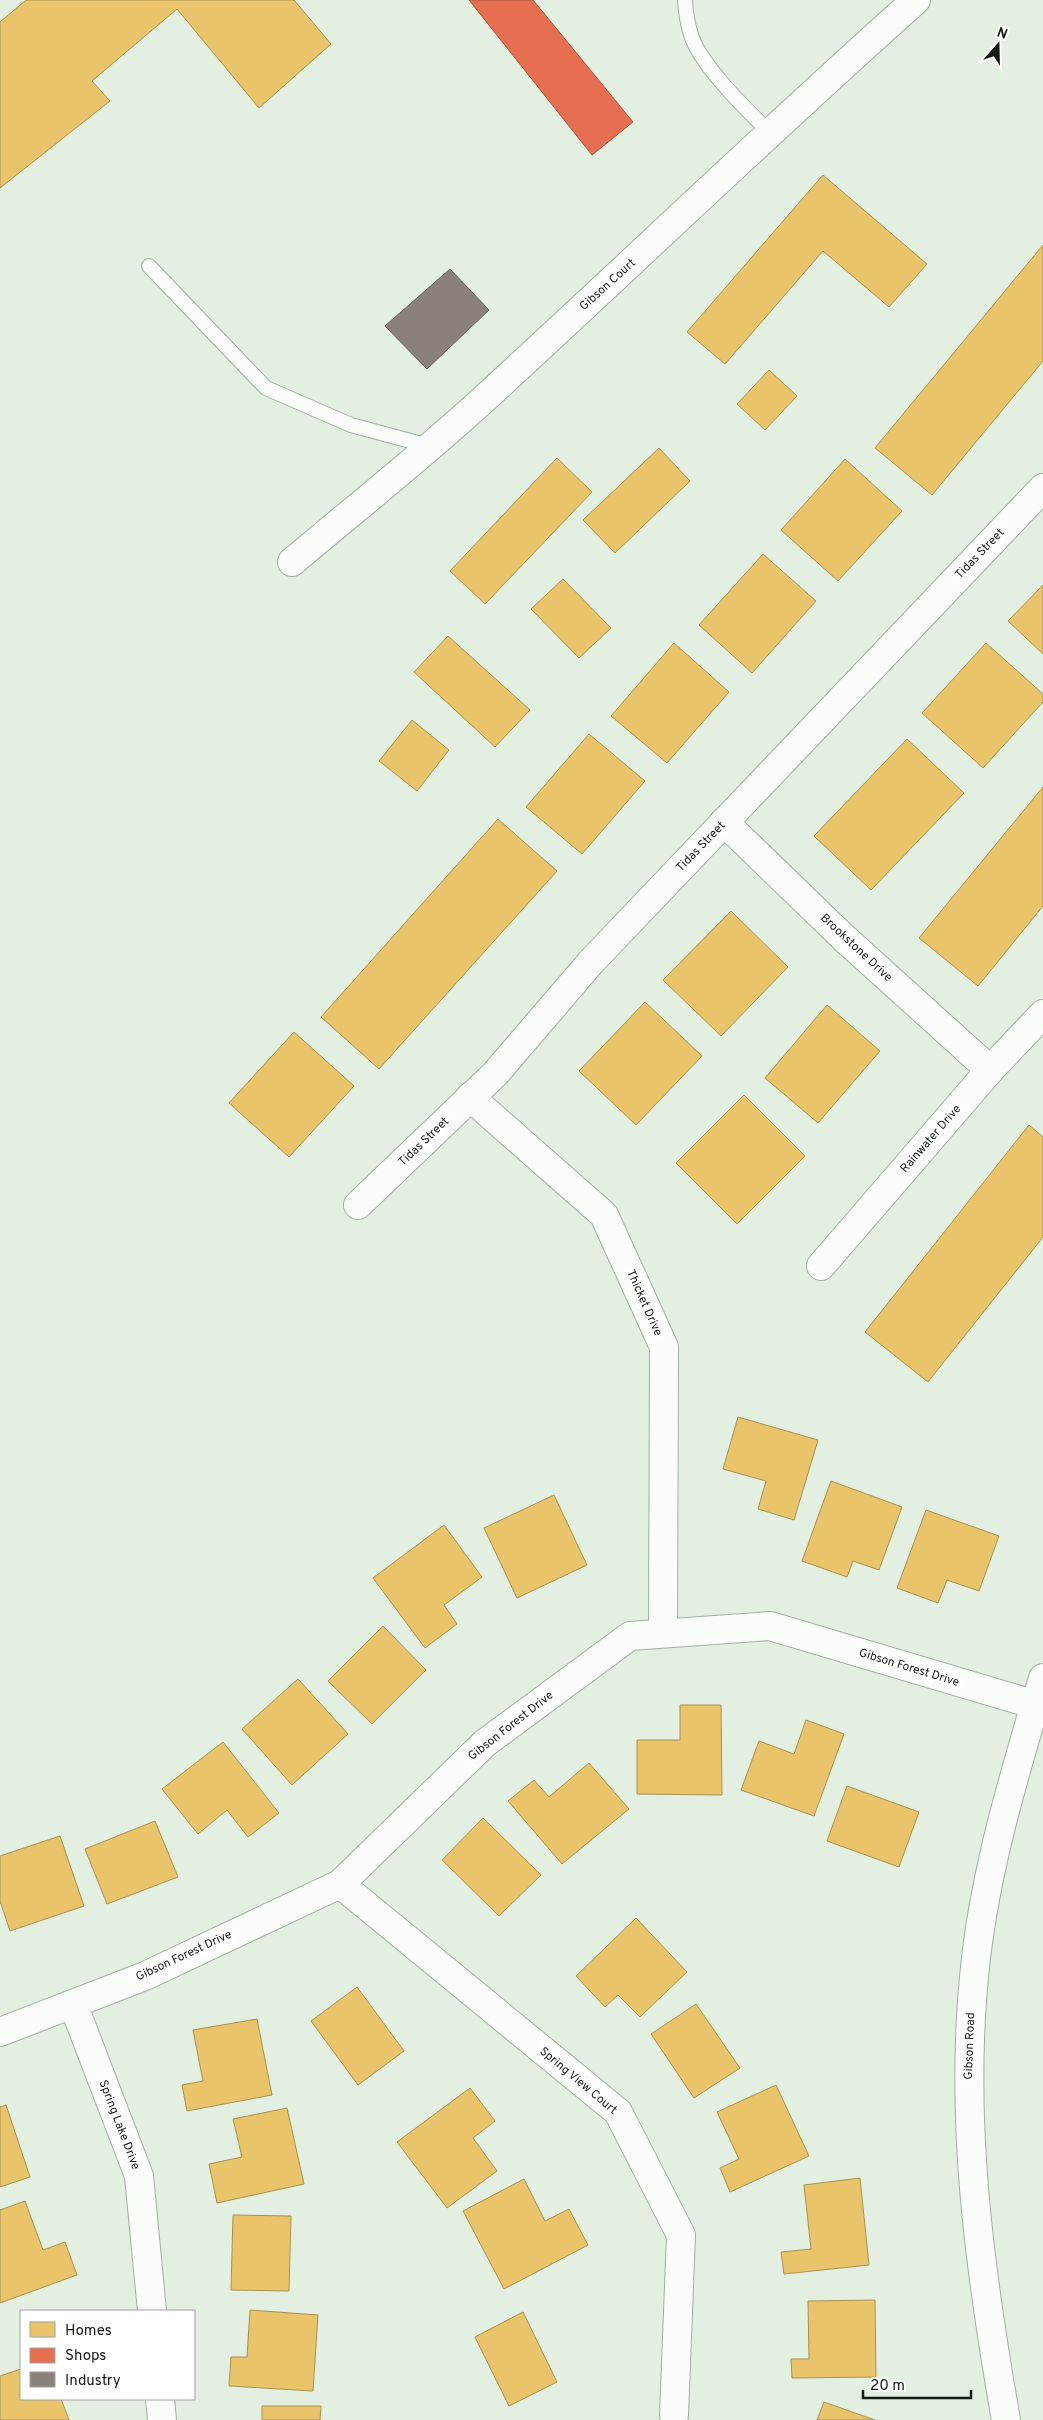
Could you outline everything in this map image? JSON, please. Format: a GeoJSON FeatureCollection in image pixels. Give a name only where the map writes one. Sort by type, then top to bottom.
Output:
{"type":"FeatureCollection","features":[{"type":"Feature","properties":{"kind":"street","name":"Gibson Court"},"geometry":{"type":"LineString","coordinates":[[292,562],[429,446],[610,284],[916,0]]}},
{"type":"Feature","properties":{"kind":"street","name":"Tidas Street"},"geometry":{"type":"LineString","coordinates":[[358,1205],[495,1074],[591,962],[1043,488]]}},
{"type":"Feature","properties":{"kind":"street","name":"Brookstone Drive"},"geometry":{"type":"LineString","coordinates":[[724,822],[844,938],[990,1070]]}},
{"type":"Feature","properties":{"kind":"street","name":"Rainwater Drive"},"geometry":{"type":"LineString","coordinates":[[821,1266],[990,1070],[1043,1014]]}},
{"type":"Feature","properties":{"kind":"street","name":"Thicket Drive"},"geometry":{"type":"LineString","coordinates":[[470,1098],[604,1215],[664,1347],[663,1633]]}},
{"type":"Feature","properties":{"kind":"street","name":"Gibson Forest Drive"},"geometry":{"type":"LineString","coordinates":[[0,2032],[145,1976],[340,1884],[485,1743],[630,1636],[770,1626],[1039,1706]]}},
{"type":"Feature","properties":{"kind":"street","name":"Gibson Road"},"geometry":{"type":"LineString","coordinates":[[1006,2420],[983,2274],[973,2190],[968,2105],[969,2038],[976,1956],[987,1893],[1002,1823],[1039,1706],[1043,1678]]}},
{"type":"Feature","properties":{"kind":"street","name":"Spring View Court"},"geometry":{"type":"LineString","coordinates":[[340,1884],[618,2112],[682,2235],[674,2415]]}},
{"type":"Feature","properties":{"kind":"street","name":"Spring Lake Drive"},"geometry":{"type":"LineString","coordinates":[[73,2004],[139,2176],[152,2310]]}},
{"type":"Feature","properties":{"kind":"street"},"geometry":{"type":"LineString","coordinates":[[160,2400],[162,2420]]}},
{"type":"Feature","properties":{"kind":"lane"},"geometry":{"type":"LineString","coordinates":[[685,0],[686,13],[698,51],[770,134]]}},
{"type":"Feature","properties":{"kind":"lane"},"geometry":{"type":"LineString","coordinates":[[148,266],[266,388],[350,425],[429,446]]}},
{"type":"Feature","properties":{"kind":"building: Homes"},"geometry":{"type":"Polygon","coordinates":[[[26,0],[294,0],[331,44],[259,108],[177,9],[92,81],[110,101],[0,188],[0,22],[26,0]]]}},
{"type":"Feature","properties":{"kind":"building: Homes"},"geometry":{"type":"Polygon","coordinates":[[[823,175],[927,264],[889,307],[823,251],[725,364],[687,332],[823,175]]]}},
{"type":"Feature","properties":{"kind":"building: Homes"},"geometry":{"type":"Polygon","coordinates":[[[1043,245],[1043,361],[932,495],[875,448],[1043,245]]]}},
{"type":"Feature","properties":{"kind":"building: Homes"},"geometry":{"type":"Polygon","coordinates":[[[769,370],[797,396],[765,430],[737,404],[769,370]]]}},
{"type":"Feature","properties":{"kind":"building: Homes"},"geometry":{"type":"Polygon","coordinates":[[[659,448],[690,481],[615,553],[583,520],[659,448]]]}},
{"type":"Feature","properties":{"kind":"building: Homes"},"geometry":{"type":"Polygon","coordinates":[[[557,458],[592,492],[485,604],[450,571],[557,458]]]}},
{"type":"Feature","properties":{"kind":"building: Homes"},"geometry":{"type":"Polygon","coordinates":[[[845,459],[902,511],[838,581],[781,530],[845,459]]]}},
{"type":"Feature","properties":{"kind":"building: Homes"},"geometry":{"type":"Polygon","coordinates":[[[763,554],[816,601],[752,673],[699,625],[763,554]]]}},
{"type":"Feature","properties":{"kind":"building: Homes"},"geometry":{"type":"Polygon","coordinates":[[[563,579],[611,628],[579,658],[531,609],[563,579]]]}},
{"type":"Feature","properties":{"kind":"building: Homes"},"geometry":{"type":"Polygon","coordinates":[[[1043,585],[1043,654],[1008,621],[1043,585]]]}},
{"type":"Feature","properties":{"kind":"building: Homes"},"geometry":{"type":"Polygon","coordinates":[[[448,636],[530,710],[495,747],[414,672],[448,636]]]}},
{"type":"Feature","properties":{"kind":"building: Homes"},"geometry":{"type":"Polygon","coordinates":[[[674,643],[729,692],[667,763],[611,716],[674,643]]]}},
{"type":"Feature","properties":{"kind":"building: Homes"},"geometry":{"type":"Polygon","coordinates":[[[986,643],[1043,694],[1043,702],[983,768],[922,713],[986,643]]]}},
{"type":"Feature","properties":{"kind":"building: Homes"},"geometry":{"type":"Polygon","coordinates":[[[412,720],[449,750],[417,791],[379,761],[412,720]]]}},
{"type":"Feature","properties":{"kind":"building: Homes"},"geometry":{"type":"Polygon","coordinates":[[[589,734],[645,781],[582,854],[526,807],[589,734]]]}},
{"type":"Feature","properties":{"kind":"building: Homes"},"geometry":{"type":"Polygon","coordinates":[[[907,739],[964,793],[871,890],[814,836],[907,739]]]}},
{"type":"Feature","properties":{"kind":"building: Homes"},"geometry":{"type":"Polygon","coordinates":[[[1043,787],[1043,906],[978,986],[919,938],[1043,787]]]}},
{"type":"Feature","properties":{"kind":"building: Homes"},"geometry":{"type":"Polygon","coordinates":[[[498,819],[557,871],[379,1069],[321,1017],[498,819]]]}},
{"type":"Feature","properties":{"kind":"building: Homes"},"geometry":{"type":"Polygon","coordinates":[[[731,911],[788,967],[721,1036],[663,980],[731,911]]]}},
{"type":"Feature","properties":{"kind":"building: Homes"},"geometry":{"type":"Polygon","coordinates":[[[645,1002],[702,1056],[636,1125],[579,1071],[645,1002]]]}},
{"type":"Feature","properties":{"kind":"building: Homes"},"geometry":{"type":"Polygon","coordinates":[[[827,1005],[880,1051],[818,1123],[765,1078],[827,1005]]]}},
{"type":"Feature","properties":{"kind":"building: Homes"},"geometry":{"type":"Polygon","coordinates":[[[294,1032],[354,1086],[289,1157],[229,1103],[294,1032]]]}},
{"type":"Feature","properties":{"kind":"building: Homes"},"geometry":{"type":"Polygon","coordinates":[[[744,1095],[805,1156],[737,1224],[676,1163],[744,1095]]]}},
{"type":"Feature","properties":{"kind":"building: Homes"},"geometry":{"type":"Polygon","coordinates":[[[1029,1125],[1043,1137],[1043,1237],[928,1382],[865,1332],[1029,1125]]]}},
{"type":"Feature","properties":{"kind":"building: Homes"},"geometry":{"type":"Polygon","coordinates":[[[738,1417],[818,1440],[794,1520],[758,1509],[766,1481],[723,1469],[738,1417]]]}},
{"type":"Feature","properties":{"kind":"building: Homes"},"geometry":{"type":"Polygon","coordinates":[[[831,1481],[902,1507],[879,1570],[853,1561],[847,1577],[802,1561],[831,1481]]]}},
{"type":"Feature","properties":{"kind":"building: Homes"},"geometry":{"type":"Polygon","coordinates":[[[554,1495],[587,1565],[517,1598],[484,1528],[554,1495]]]}},
{"type":"Feature","properties":{"kind":"building: Homes"},"geometry":{"type":"Polygon","coordinates":[[[926,1510],[999,1536],[979,1591],[947,1580],[938,1603],[897,1588],[926,1510]]]}},
{"type":"Feature","properties":{"kind":"building: Homes"},"geometry":{"type":"Polygon","coordinates":[[[444,1525],[482,1577],[444,1605],[457,1624],[425,1648],[373,1578],[444,1525]]]}},
{"type":"Feature","properties":{"kind":"building: Homes"},"geometry":{"type":"Polygon","coordinates":[[[383,1626],[426,1670],[372,1724],[328,1681],[383,1626]]]}},
{"type":"Feature","properties":{"kind":"building: Homes"},"geometry":{"type":"Polygon","coordinates":[[[298,1679],[348,1734],[292,1785],[242,1729],[298,1679]]]}},
{"type":"Feature","properties":{"kind":"building: Homes"},"geometry":{"type":"Polygon","coordinates":[[[680,1705],[721,1705],[722,1795],[637,1794],[637,1740],[680,1740],[680,1705]]]}},
{"type":"Feature","properties":{"kind":"building: Homes"},"geometry":{"type":"Polygon","coordinates":[[[806,1720],[844,1734],[814,1816],[741,1790],[759,1741],[794,1754],[806,1720]]]}},
{"type":"Feature","properties":{"kind":"building: Homes"},"geometry":{"type":"Polygon","coordinates":[[[223,1742],[279,1813],[248,1837],[227,1810],[198,1834],[162,1789],[223,1742]]]}},
{"type":"Feature","properties":{"kind":"building: Homes"},"geometry":{"type":"Polygon","coordinates":[[[589,1763],[629,1809],[562,1864],[508,1801],[534,1780],[549,1797],[589,1763]]]}},
{"type":"Feature","properties":{"kind":"building: Homes"},"geometry":{"type":"Polygon","coordinates":[[[847,1786],[919,1812],[899,1867],[827,1841],[847,1786]]]}},
{"type":"Feature","properties":{"kind":"building: Homes"},"geometry":{"type":"Polygon","coordinates":[[[483,1818],[541,1875],[499,1916],[442,1860],[483,1818]]]}},
{"type":"Feature","properties":{"kind":"building: Homes"},"geometry":{"type":"Polygon","coordinates":[[[155,1821],[178,1877],[107,1904],[85,1849],[155,1821]]]}},
{"type":"Feature","properties":{"kind":"building: Homes"},"geometry":{"type":"Polygon","coordinates":[[[60,1836],[84,1906],[10,1931],[0,1901],[0,1856],[60,1836]]]}},
{"type":"Feature","properties":{"kind":"building: Homes"},"geometry":{"type":"Polygon","coordinates":[[[636,1918],[687,1972],[640,2017],[618,1995],[605,2007],[576,1976],[636,1918]]]}},
{"type":"Feature","properties":{"kind":"building: Homes"},"geometry":{"type":"Polygon","coordinates":[[[357,1987],[404,2051],[358,2085],[311,2021],[357,1987]]]}},
{"type":"Feature","properties":{"kind":"building: Homes"},"geometry":{"type":"Polygon","coordinates":[[[696,2004],[740,2068],[694,2098],[651,2034],[696,2004]]]}},
{"type":"Feature","properties":{"kind":"building: Homes"},"geometry":{"type":"Polygon","coordinates":[[[257,2019],[272,2095],[187,2111],[182,2085],[203,2081],[193,2030],[257,2019]]]}},
{"type":"Feature","properties":{"kind":"building: Homes"},"geometry":{"type":"Polygon","coordinates":[[[776,2085],[809,2156],[730,2192],[720,2168],[739,2159],[717,2112],[776,2085]]]}},
{"type":"Feature","properties":{"kind":"building: Homes"},"geometry":{"type":"Polygon","coordinates":[[[470,2088],[495,2121],[473,2138],[497,2171],[447,2208],[397,2142],[470,2088]]]}},
{"type":"Feature","properties":{"kind":"building: Homes"},"geometry":{"type":"Polygon","coordinates":[[[6,2105],[30,2177],[0,2187],[0,2107],[6,2105]]]}},
{"type":"Feature","properties":{"kind":"building: Homes"},"geometry":{"type":"Polygon","coordinates":[[[287,2108],[304,2184],[217,2203],[209,2164],[242,2157],[233,2119],[287,2108]]]}},
{"type":"Feature","properties":{"kind":"building: Homes"},"geometry":{"type":"Polygon","coordinates":[[[860,2178],[869,2265],[784,2274],[781,2252],[811,2249],[804,2185],[860,2178]]]}},
{"type":"Feature","properties":{"kind":"building: Homes"},"geometry":{"type":"Polygon","coordinates":[[[524,2179],[545,2221],[569,2209],[588,2245],[504,2289],[463,2211],[524,2179]]]}},
{"type":"Feature","properties":{"kind":"building: Homes"},"geometry":{"type":"Polygon","coordinates":[[[25,2201],[43,2250],[65,2242],[77,2275],[0,2303],[0,2210],[25,2201]]]}},
{"type":"Feature","properties":{"kind":"building: Homes"},"geometry":{"type":"Polygon","coordinates":[[[233,2215],[291,2216],[289,2291],[231,2290],[233,2215]]]}},
{"type":"Feature","properties":{"kind":"building: Homes"},"geometry":{"type":"Polygon","coordinates":[[[875,2300],[876,2377],[792,2378],[791,2359],[809,2359],[808,2301],[875,2300]]]}},
{"type":"Feature","properties":{"kind":"building: Homes"},"geometry":{"type":"Polygon","coordinates":[[[250,2310],[318,2315],[313,2391],[229,2386],[231,2357],[247,2357],[250,2310]]]}},
{"type":"Feature","properties":{"kind":"building: Homes"},"geometry":{"type":"Polygon","coordinates":[[[523,2312],[557,2382],[509,2406],[475,2337],[523,2312]]]}},
{"type":"Feature","properties":{"kind":"building: Homes"},"geometry":{"type":"Polygon","coordinates":[[[20,2369],[20,2400],[61,2400],[69,2420],[0,2420],[0,2376],[20,2369]]]}},
{"type":"Feature","properties":{"kind":"building: Homes"},"geometry":{"type":"Polygon","coordinates":[[[824,2402],[875,2420],[817,2420],[824,2402]]]}},
{"type":"Feature","properties":{"kind":"building: Homes"},"geometry":{"type":"Polygon","coordinates":[[[262,2406],[321,2406],[320,2420],[262,2420],[262,2406]]]}},
{"type":"Feature","properties":{"kind":"building: Shops"},"geometry":{"type":"Polygon","coordinates":[[[469,0],[533,0],[633,122],[592,155],[469,0]]]}},
{"type":"Feature","properties":{"kind":"building: Industry"},"geometry":{"type":"Polygon","coordinates":[[[450,269],[489,310],[427,369],[385,326],[450,269]]]}}]}
